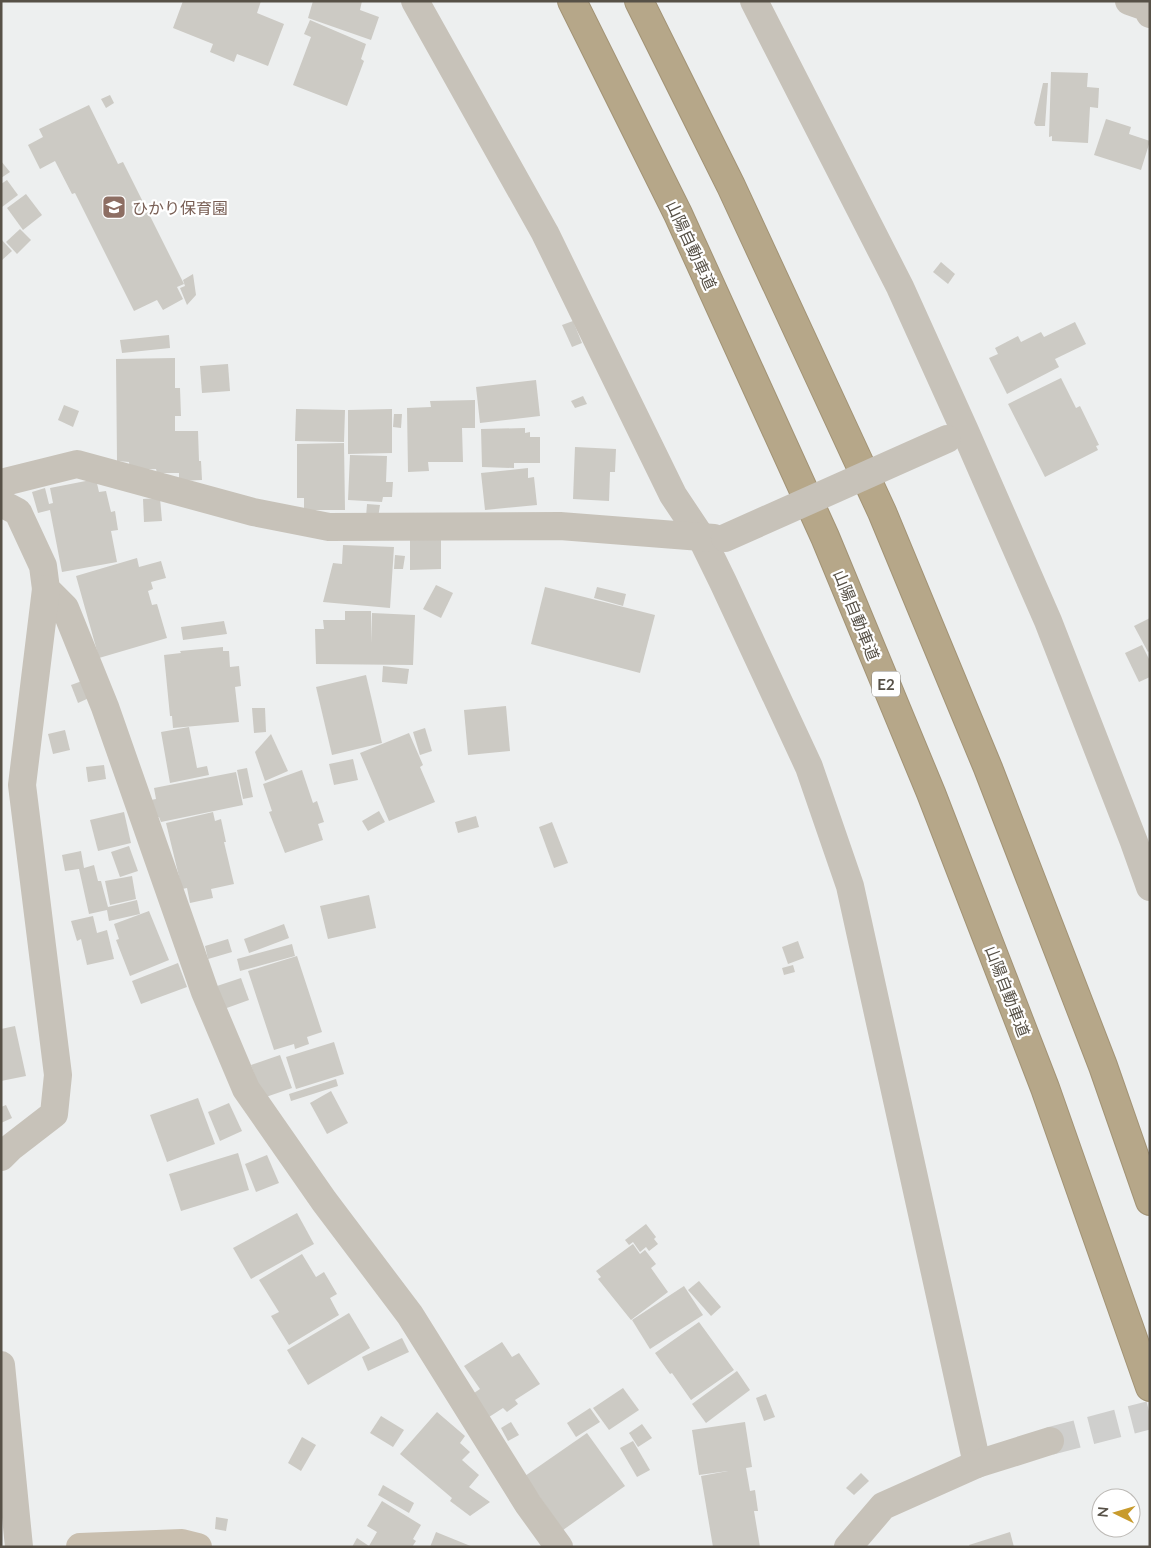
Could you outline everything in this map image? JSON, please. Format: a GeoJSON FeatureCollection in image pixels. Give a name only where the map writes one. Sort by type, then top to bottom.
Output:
{"type":"FeatureCollection","features":[{"type":"Feature","properties":{"kind":"highway","name":"山陽自動車道"},"geometry":{"type":"LineString","coordinates":[[572,1],[678,214],[825,537],[931,793],[1042,1078],[1150,1387]]}},
{"type":"Feature","properties":{"kind":"highway"},"geometry":{"type":"LineString","coordinates":[[639,1],[731,186],[882,512],[995,786],[1103,1066],[1150,1201]]}},
{"type":"Feature","properties":{"kind":"main road"},"geometry":{"type":"LineString","coordinates":[[80,1547],[182,1544],[198,1547]]}},
{"type":"Feature","properties":{"kind":"street"},"geometry":{"type":"LineString","coordinates":[[415,1],[545,233],[673,495],[713,538],[809,767],[850,886],[977,1464]]}},
{"type":"Feature","properties":{"kind":"street"},"geometry":{"type":"LineString","coordinates":[[754,1],[900,287],[956,435],[1048,621],[1142,841],[1150,888]]}},
{"type":"Feature","properties":{"kind":"street"},"geometry":{"type":"LineString","coordinates":[[1129,1],[1146,7],[1150,14]]}},
{"type":"Feature","properties":{"kind":"street"},"geometry":{"type":"LineString","coordinates":[[1,483],[77,464],[254,512],[329,527],[560,526],[713,538],[956,435]]}},
{"type":"Feature","properties":{"kind":"street"},"geometry":{"type":"LineString","coordinates":[[1,503],[18,512],[43,566],[46,589],[22,786],[58,1075],[54,1114],[1,1157]]}},
{"type":"Feature","properties":{"kind":"street"},"geometry":{"type":"LineString","coordinates":[[46,589],[65,608],[91,671],[205,992],[246,1089],[324,1201],[410,1316],[528,1504],[559,1547]]}},
{"type":"Feature","properties":{"kind":"street"},"geometry":{"type":"LineString","coordinates":[[1,1365],[18,1547]]}},
{"type":"Feature","properties":{"kind":"street"},"geometry":{"type":"LineString","coordinates":[[848,1547],[883,1506],[977,1464],[1050,1441]]}},
{"type":"Feature","properties":{"kind":"building"},"geometry":{"type":"Polygon","coordinates":[[[183,1],[261,1],[257,13],[284,24],[268,66],[237,54],[234,62],[210,52],[213,44],[173,28],[183,1]]]}},
{"type":"Feature","properties":{"kind":"building"},"geometry":{"type":"Polygon","coordinates":[[[313,1],[362,1],[360,10],[379,17],[371,40],[308,18],[313,1]]]}},
{"type":"Feature","properties":{"kind":"building"},"geometry":{"type":"Polygon","coordinates":[[[310,20],[366,44],[361,59],[364,61],[347,106],[293,85],[311,37],[304,34],[310,20]]]}},
{"type":"Feature","properties":{"kind":"building"},"geometry":{"type":"Polygon","coordinates":[[[1051,72],[1088,73],[1087,87],[1099,88],[1098,108],[1090,107],[1088,143],[1052,141],[1052,136],[1049,137],[1051,72]]]}},
{"type":"Feature","properties":{"kind":"building"},"geometry":{"type":"Polygon","coordinates":[[[1043,83],[1048,83],[1045,126],[1036,126],[1034,123],[1043,83]]]}},
{"type":"Feature","properties":{"kind":"building"},"geometry":{"type":"Polygon","coordinates":[[[110,95],[114,103],[106,108],[101,99],[110,95]]]}},
{"type":"Feature","properties":{"kind":"building"},"geometry":{"type":"Polygon","coordinates":[[[89,105],[118,164],[123,162],[184,284],[177,287],[183,299],[163,310],[157,300],[134,311],[75,193],[72,194],[55,161],[40,169],[28,145],[43,137],[39,129],[89,105]]]}},
{"type":"Feature","properties":{"kind":"building"},"geometry":{"type":"Polygon","coordinates":[[[1106,119],[1131,127],[1129,134],[1150,141],[1141,170],[1094,155],[1106,119]]]}},
{"type":"Feature","properties":{"kind":"building"},"geometry":{"type":"Polygon","coordinates":[[[1,161],[10,172],[1,178],[1,161]]]}},
{"type":"Feature","properties":{"kind":"building"},"geometry":{"type":"Polygon","coordinates":[[[7,180],[18,195],[2,207],[1,184],[7,180]]]}},
{"type":"Feature","properties":{"kind":"building"},"geometry":{"type":"Polygon","coordinates":[[[26,194],[42,215],[23,230],[7,208],[26,194]]]}},
{"type":"Feature","properties":{"kind":"building"},"geometry":{"type":"Polygon","coordinates":[[[20,229],[31,240],[17,254],[6,242],[20,229]]]}},
{"type":"Feature","properties":{"kind":"building"},"geometry":{"type":"Polygon","coordinates":[[[1,239],[12,251],[1,261],[1,239]]]}},
{"type":"Feature","properties":{"kind":"building"},"geometry":{"type":"Polygon","coordinates":[[[941,262],[955,274],[948,284],[933,272],[941,262]]]}},
{"type":"Feature","properties":{"kind":"building"},"geometry":{"type":"Polygon","coordinates":[[[193,274],[196,295],[187,305],[180,288],[185,286],[183,280],[193,274]]]}},
{"type":"Feature","properties":{"kind":"building"},"geometry":{"type":"Polygon","coordinates":[[[573,321],[582,343],[572,347],[562,325],[573,321]]]}},
{"type":"Feature","properties":{"kind":"building"},"geometry":{"type":"Polygon","coordinates":[[[1075,322],[1086,344],[1055,359],[1059,367],[1007,394],[989,358],[998,354],[995,348],[1018,336],[1021,342],[1041,332],[1044,337],[1075,322]]]}},
{"type":"Feature","properties":{"kind":"building"},"geometry":{"type":"Polygon","coordinates":[[[169,335],[170,348],[122,353],[120,340],[169,335]]]}},
{"type":"Feature","properties":{"kind":"building"},"geometry":{"type":"Polygon","coordinates":[[[175,358],[175,388],[180,388],[181,416],[175,416],[175,431],[198,431],[202,480],[179,481],[179,473],[157,473],[156,469],[130,470],[129,462],[117,461],[116,359],[175,358]]]}},
{"type":"Feature","properties":{"kind":"building"},"geometry":{"type":"Polygon","coordinates":[[[228,364],[230,391],[202,393],[200,366],[228,364]]]}},
{"type":"Feature","properties":{"kind":"building"},"geometry":{"type":"Polygon","coordinates":[[[1061,378],[1076,408],[1080,406],[1099,445],[1096,446],[1098,450],[1045,477],[1008,404],[1061,378]]]}},
{"type":"Feature","properties":{"kind":"building"},"geometry":{"type":"Polygon","coordinates":[[[536,380],[540,416],[480,423],[476,387],[536,380]]]}},
{"type":"Feature","properties":{"kind":"building"},"geometry":{"type":"Polygon","coordinates":[[[583,396],[587,404],[575,408],[571,401],[583,396]]]}},
{"type":"Feature","properties":{"kind":"building"},"geometry":{"type":"Polygon","coordinates":[[[475,400],[475,428],[462,428],[463,462],[428,462],[429,471],[408,472],[407,408],[431,407],[430,401],[475,400]]]}},
{"type":"Feature","properties":{"kind":"building"},"geometry":{"type":"Polygon","coordinates":[[[64,405],[79,411],[73,427],[58,420],[64,405]]]}},
{"type":"Feature","properties":{"kind":"building"},"geometry":{"type":"Polygon","coordinates":[[[296,409],[345,410],[344,442],[295,441],[296,409]]]}},
{"type":"Feature","properties":{"kind":"building"},"geometry":{"type":"Polygon","coordinates":[[[392,409],[392,453],[348,454],[348,410],[392,409]]]}},
{"type":"Feature","properties":{"kind":"building"},"geometry":{"type":"Polygon","coordinates":[[[394,414],[402,414],[401,428],[393,427],[394,414]]]}},
{"type":"Feature","properties":{"kind":"building"},"geometry":{"type":"Polygon","coordinates":[[[525,428],[525,433],[530,432],[530,437],[540,437],[540,463],[514,463],[514,468],[482,467],[481,429],[525,428]]]}},
{"type":"Feature","properties":{"kind":"building"},"geometry":{"type":"Polygon","coordinates":[[[344,443],[345,510],[304,510],[304,498],[297,498],[297,444],[344,443]]]}},
{"type":"Feature","properties":{"kind":"building"},"geometry":{"type":"Polygon","coordinates":[[[575,447],[616,449],[615,472],[610,472],[609,501],[573,499],[575,447]]]}},
{"type":"Feature","properties":{"kind":"building"},"geometry":{"type":"Polygon","coordinates":[[[350,455],[387,456],[386,482],[393,482],[392,497],[383,497],[382,502],[348,500],[350,455]]]}},
{"type":"Feature","properties":{"kind":"building"},"geometry":{"type":"Polygon","coordinates":[[[528,468],[528,478],[534,477],[537,505],[485,510],[481,473],[528,468]]]}},
{"type":"Feature","properties":{"kind":"building"},"geometry":{"type":"Polygon","coordinates":[[[96,479],[99,492],[106,491],[111,512],[115,511],[118,530],[111,531],[117,562],[62,572],[50,510],[38,513],[32,492],[45,488],[49,504],[53,503],[50,488],[96,479]]]}},
{"type":"Feature","properties":{"kind":"building"},"geometry":{"type":"Polygon","coordinates":[[[160,498],[162,521],[144,522],[143,499],[160,498]]]}},
{"type":"Feature","properties":{"kind":"building"},"geometry":{"type":"Polygon","coordinates":[[[367,504],[380,505],[378,518],[366,517],[367,504]]]}},
{"type":"Feature","properties":{"kind":"building"},"geometry":{"type":"Polygon","coordinates":[[[410,539],[441,539],[441,569],[410,570],[410,539]]]}},
{"type":"Feature","properties":{"kind":"building"},"geometry":{"type":"Polygon","coordinates":[[[343,545],[394,547],[390,608],[323,602],[333,563],[342,564],[343,545]]]}},
{"type":"Feature","properties":{"kind":"building"},"geometry":{"type":"Polygon","coordinates":[[[395,555],[405,556],[403,569],[394,569],[395,555]]]}},
{"type":"Feature","properties":{"kind":"building"},"geometry":{"type":"Polygon","coordinates":[[[137,558],[139,567],[161,561],[166,578],[151,582],[153,589],[148,591],[152,605],[157,604],[167,638],[99,658],[76,576],[137,558]]]}},
{"type":"Feature","properties":{"kind":"building"},"geometry":{"type":"Polygon","coordinates":[[[436,585],[453,593],[441,618],[423,609],[436,585]]]}},
{"type":"Feature","properties":{"kind":"building"},"geometry":{"type":"Polygon","coordinates":[[[545,587],[655,615],[640,673],[531,644],[545,587]]]}},
{"type":"Feature","properties":{"kind":"building"},"geometry":{"type":"Polygon","coordinates":[[[597,587],[626,594],[623,606],[594,598],[597,587]]]}},
{"type":"Feature","properties":{"kind":"building"},"geometry":{"type":"Polygon","coordinates":[[[345,611],[371,611],[371,643],[372,613],[415,615],[413,665],[316,664],[315,629],[324,629],[323,620],[345,620],[345,611]]]}},
{"type":"Feature","properties":{"kind":"building"},"geometry":{"type":"Polygon","coordinates":[[[1150,618],[1150,651],[1148,652],[1134,626],[1150,618]]]}},
{"type":"Feature","properties":{"kind":"building"},"geometry":{"type":"Polygon","coordinates":[[[224,621],[227,634],[183,640],[181,627],[224,621]]]}},
{"type":"Feature","properties":{"kind":"building"},"geometry":{"type":"Polygon","coordinates":[[[1142,645],[1150,661],[1150,677],[1139,682],[1125,653],[1142,645]]]}},
{"type":"Feature","properties":{"kind":"building"},"geometry":{"type":"Polygon","coordinates":[[[223,647],[223,651],[229,651],[230,667],[239,666],[241,686],[235,687],[239,722],[173,728],[172,716],[170,716],[164,655],[181,653],[180,651],[223,647]]]}},
{"type":"Feature","properties":{"kind":"building"},"geometry":{"type":"Polygon","coordinates":[[[383,666],[409,669],[407,684],[382,682],[383,666]]]}},
{"type":"Feature","properties":{"kind":"building"},"geometry":{"type":"Polygon","coordinates":[[[366,675],[382,743],[332,755],[316,687],[366,675]]]}},
{"type":"Feature","properties":{"kind":"building"},"geometry":{"type":"Polygon","coordinates":[[[82,681],[89,698],[78,703],[71,685],[82,681]]]}},
{"type":"Feature","properties":{"kind":"building"},"geometry":{"type":"Polygon","coordinates":[[[506,706],[510,751],[468,755],[464,710],[506,706]]]}},
{"type":"Feature","properties":{"kind":"building"},"geometry":{"type":"Polygon","coordinates":[[[252,708],[265,708],[266,732],[254,733],[252,708]]]}},
{"type":"Feature","properties":{"kind":"building"},"geometry":{"type":"Polygon","coordinates":[[[189,727],[197,768],[207,766],[209,775],[170,783],[161,732],[189,727]]]}},
{"type":"Feature","properties":{"kind":"building"},"geometry":{"type":"Polygon","coordinates":[[[425,728],[432,751],[420,755],[413,732],[425,728]]]}},
{"type":"Feature","properties":{"kind":"building"},"geometry":{"type":"Polygon","coordinates":[[[65,730],[70,750],[53,754],[48,734],[65,730]]]}},
{"type":"Feature","properties":{"kind":"building"},"geometry":{"type":"Polygon","coordinates":[[[409,733],[423,765],[420,767],[435,802],[389,821],[360,753],[409,733]]]}},
{"type":"Feature","properties":{"kind":"building"},"geometry":{"type":"Polygon","coordinates":[[[271,734],[288,771],[265,781],[255,752],[271,734]]]}},
{"type":"Feature","properties":{"kind":"building"},"geometry":{"type":"Polygon","coordinates":[[[353,759],[358,780],[334,785],[329,764],[353,759]]]}},
{"type":"Feature","properties":{"kind":"building"},"geometry":{"type":"Polygon","coordinates":[[[104,765],[106,779],[88,782],[86,767],[104,765]]]}},
{"type":"Feature","properties":{"kind":"building"},"geometry":{"type":"Polygon","coordinates":[[[247,768],[253,797],[243,799],[237,770],[247,768]]]}},
{"type":"Feature","properties":{"kind":"building"},"geometry":{"type":"Polygon","coordinates":[[[302,770],[313,803],[317,801],[324,822],[318,824],[323,840],[285,853],[269,812],[272,811],[263,784],[302,770]]]}},
{"type":"Feature","properties":{"kind":"building"},"geometry":{"type":"Polygon","coordinates":[[[236,772],[243,805],[161,822],[159,817],[154,818],[151,800],[156,799],[154,788],[236,772]]]}},
{"type":"Feature","properties":{"kind":"building"},"geometry":{"type":"Polygon","coordinates":[[[379,811],[385,822],[368,831],[362,821],[379,811]]]}},
{"type":"Feature","properties":{"kind":"building"},"geometry":{"type":"Polygon","coordinates":[[[124,812],[131,843],[98,851],[90,820],[124,812]]]}},
{"type":"Feature","properties":{"kind":"building"},"geometry":{"type":"Polygon","coordinates":[[[213,812],[215,821],[221,819],[226,842],[224,842],[234,884],[211,889],[213,898],[190,903],[187,888],[182,889],[166,823],[213,812]]]}},
{"type":"Feature","properties":{"kind":"building"},"geometry":{"type":"Polygon","coordinates":[[[476,816],[479,827],[458,833],[455,822],[476,816]]]}},
{"type":"Feature","properties":{"kind":"building"},"geometry":{"type":"Polygon","coordinates":[[[552,822],[568,863],[554,868],[539,827],[552,822]]]}},
{"type":"Feature","properties":{"kind":"building"},"geometry":{"type":"Polygon","coordinates":[[[129,846],[138,871],[120,877],[111,852],[129,846]]]}},
{"type":"Feature","properties":{"kind":"building"},"geometry":{"type":"Polygon","coordinates":[[[81,851],[84,868],[94,865],[98,881],[101,881],[108,907],[137,900],[140,914],[109,921],[107,910],[89,914],[79,869],[65,871],[62,855],[81,851]]]}},
{"type":"Feature","properties":{"kind":"building"},"geometry":{"type":"Polygon","coordinates":[[[132,876],[136,899],[110,905],[105,881],[132,876]]]}},
{"type":"Feature","properties":{"kind":"building"},"geometry":{"type":"Polygon","coordinates":[[[369,895],[376,928],[328,939],[320,906],[369,895]]]}},
{"type":"Feature","properties":{"kind":"building"},"geometry":{"type":"Polygon","coordinates":[[[149,911],[169,960],[130,976],[116,940],[119,939],[114,924],[149,911]]]}},
{"type":"Feature","properties":{"kind":"building"},"geometry":{"type":"Polygon","coordinates":[[[93,916],[97,933],[107,930],[114,959],[87,965],[81,939],[77,941],[71,921],[93,916]]]}},
{"type":"Feature","properties":{"kind":"building"},"geometry":{"type":"Polygon","coordinates":[[[284,924],[289,938],[249,953],[244,939],[284,924]]]}},
{"type":"Feature","properties":{"kind":"building"},"geometry":{"type":"Polygon","coordinates":[[[228,939],[232,952],[208,959],[205,946],[228,939]]]}},
{"type":"Feature","properties":{"kind":"building"},"geometry":{"type":"Polygon","coordinates":[[[798,941],[804,958],[788,964],[782,947],[798,941]]]}},
{"type":"Feature","properties":{"kind":"building"},"geometry":{"type":"Polygon","coordinates":[[[292,944],[295,956],[240,971],[237,959],[292,944]]]}},
{"type":"Feature","properties":{"kind":"building"},"geometry":{"type":"Polygon","coordinates":[[[297,956],[322,1032],[307,1037],[309,1044],[295,1049],[294,1044],[274,1050],[248,971],[297,956]]]}},
{"type":"Feature","properties":{"kind":"building"},"geometry":{"type":"Polygon","coordinates":[[[178,963],[187,987],[141,1004],[132,981],[178,963]]]}},
{"type":"Feature","properties":{"kind":"building"},"geometry":{"type":"Polygon","coordinates":[[[793,965],[795,972],[784,975],[782,968],[793,965]]]}},
{"type":"Feature","properties":{"kind":"building"},"geometry":{"type":"Polygon","coordinates":[[[241,978],[249,1000],[224,1009],[217,986],[241,978]]]}},
{"type":"Feature","properties":{"kind":"building"},"geometry":{"type":"Polygon","coordinates":[[[15,1026],[26,1076],[1,1081],[1,1029],[15,1026]]]}},
{"type":"Feature","properties":{"kind":"building"},"geometry":{"type":"Polygon","coordinates":[[[334,1042],[344,1074],[296,1089],[286,1057],[334,1042]]]}},
{"type":"Feature","properties":{"kind":"building"},"geometry":{"type":"Polygon","coordinates":[[[280,1055],[292,1088],[263,1098],[251,1065],[280,1055]]]}},
{"type":"Feature","properties":{"kind":"building"},"geometry":{"type":"Polygon","coordinates":[[[336,1079],[338,1086],[291,1101],[289,1094],[336,1079]]]}},
{"type":"Feature","properties":{"kind":"building"},"geometry":{"type":"Polygon","coordinates":[[[331,1091],[348,1123],[327,1134],[310,1103],[331,1091]]]}},
{"type":"Feature","properties":{"kind":"building"},"geometry":{"type":"Polygon","coordinates":[[[198,1098],[215,1144],[167,1162],[150,1115],[198,1098]]]}},
{"type":"Feature","properties":{"kind":"building"},"geometry":{"type":"Polygon","coordinates":[[[229,1103],[242,1131],[220,1141],[208,1112],[229,1103]]]}},
{"type":"Feature","properties":{"kind":"building"},"geometry":{"type":"Polygon","coordinates":[[[6,1105],[12,1118],[1,1123],[1,1107],[6,1105]]]}},
{"type":"Feature","properties":{"kind":"building"},"geometry":{"type":"Polygon","coordinates":[[[238,1153],[249,1190],[181,1211],[169,1174],[238,1153]]]}},
{"type":"Feature","properties":{"kind":"building"},"geometry":{"type":"Polygon","coordinates":[[[267,1155],[279,1183],[256,1192],[245,1164],[267,1155]]]}},
{"type":"Feature","properties":{"kind":"building"},"geometry":{"type":"Polygon","coordinates":[[[297,1213],[314,1244],[251,1279],[233,1248],[297,1213]]]}},
{"type":"Feature","properties":{"kind":"building"},"geometry":{"type":"Polygon","coordinates":[[[646,1224],[656,1237],[654,1239],[658,1244],[649,1251],[646,1247],[640,1252],[633,1242],[629,1245],[625,1240],[646,1224]]]}},
{"type":"Feature","properties":{"kind":"building"},"geometry":{"type":"Polygon","coordinates":[[[633,1244],[640,1254],[645,1250],[656,1264],[651,1268],[668,1292],[631,1320],[598,1279],[601,1277],[596,1271],[633,1244]]]}},
{"type":"Feature","properties":{"kind":"building"},"geometry":{"type":"Polygon","coordinates":[[[302,1254],[316,1277],[324,1272],[337,1294],[330,1298],[339,1315],[289,1345],[271,1316],[279,1312],[259,1280],[302,1254]]]}},
{"type":"Feature","properties":{"kind":"building"},"geometry":{"type":"Polygon","coordinates":[[[699,1281],[721,1307],[711,1316],[688,1290],[699,1281]]]}},
{"type":"Feature","properties":{"kind":"building"},"geometry":{"type":"Polygon","coordinates":[[[684,1286],[703,1315],[650,1349],[632,1320],[684,1286]]]}},
{"type":"Feature","properties":{"kind":"building"},"geometry":{"type":"Polygon","coordinates":[[[349,1313],[370,1348],[308,1385],[287,1350],[349,1313]]]}},
{"type":"Feature","properties":{"kind":"building"},"geometry":{"type":"Polygon","coordinates":[[[699,1322],[734,1370],[691,1400],[655,1353],[699,1322]]]}},
{"type":"Feature","properties":{"kind":"building"},"geometry":{"type":"Polygon","coordinates":[[[402,1338],[409,1352],[368,1371],[362,1357],[402,1338]]]}},
{"type":"Feature","properties":{"kind":"building"},"geometry":{"type":"Polygon","coordinates":[[[502,1342],[512,1357],[519,1353],[540,1384],[515,1400],[518,1404],[507,1412],[503,1408],[489,1417],[474,1393],[480,1389],[464,1366],[502,1342]]]}},
{"type":"Feature","properties":{"kind":"building"},"geometry":{"type":"Polygon","coordinates":[[[737,1371],[750,1390],[706,1423],[692,1404],[737,1371]]]}},
{"type":"Feature","properties":{"kind":"building"},"geometry":{"type":"Polygon","coordinates":[[[623,1388],[639,1410],[609,1430],[593,1408],[623,1388]]]}},
{"type":"Feature","properties":{"kind":"building"},"geometry":{"type":"Polygon","coordinates":[[[766,1394],[775,1417],[764,1421],[756,1398],[766,1394]]]}},
{"type":"Feature","properties":{"kind":"building"},"geometry":{"type":"Polygon","coordinates":[[[590,1408],[600,1422],[576,1437],[567,1423],[590,1408]]]}},
{"type":"Feature","properties":{"kind":"building"},"geometry":{"type":"Polygon","coordinates":[[[437,1412],[465,1436],[460,1443],[470,1452],[462,1460],[479,1475],[469,1487],[490,1502],[470,1516],[450,1501],[452,1498],[400,1454],[437,1412]]]}},
{"type":"Feature","properties":{"kind":"building"},"geometry":{"type":"Polygon","coordinates":[[[381,1416],[404,1430],[393,1447],[370,1433],[381,1416]]]}},
{"type":"Feature","properties":{"kind":"building"},"geometry":{"type":"Polygon","coordinates":[[[511,1422],[519,1435],[508,1441],[501,1428],[511,1422]]]}},
{"type":"Feature","properties":{"kind":"building"},"geometry":{"type":"Polygon","coordinates":[[[745,1422],[752,1467],[746,1468],[750,1491],[755,1490],[758,1511],[754,1511],[760,1547],[713,1547],[701,1476],[728,1471],[699,1475],[692,1430],[745,1422]]]}},
{"type":"Feature","properties":{"kind":"building"},"geometry":{"type":"Polygon","coordinates":[[[642,1424],[652,1438],[638,1447],[629,1433],[642,1424]]]}},
{"type":"Feature","properties":{"kind":"building"},"geometry":{"type":"Polygon","coordinates":[[[587,1433],[625,1486],[563,1530],[525,1476],[587,1433]]]}},
{"type":"Feature","properties":{"kind":"building"},"geometry":{"type":"Polygon","coordinates":[[[302,1437],[316,1445],[301,1471],[288,1463],[302,1437]]]}},
{"type":"Feature","properties":{"kind":"building"},"geometry":{"type":"Polygon","coordinates":[[[633,1441],[650,1470],[637,1477],[620,1448],[633,1441]]]}},
{"type":"Feature","properties":{"kind":"building"},"geometry":{"type":"Polygon","coordinates":[[[861,1473],[869,1481],[854,1495],[846,1488],[861,1473]]]}},
{"type":"Feature","properties":{"kind":"building"},"geometry":{"type":"Polygon","coordinates":[[[383,1485],[414,1503],[409,1513],[378,1495],[383,1485]]]}},
{"type":"Feature","properties":{"kind":"building"},"geometry":{"type":"Polygon","coordinates":[[[382,1501],[421,1525],[413,1539],[416,1541],[412,1547],[352,1547],[357,1538],[369,1546],[377,1532],[367,1526],[382,1501]]]}},
{"type":"Feature","properties":{"kind":"building"},"geometry":{"type":"Polygon","coordinates":[[[216,1517],[228,1519],[226,1531],[215,1529],[216,1517]]]}},
{"type":"Feature","properties":{"kind":"building"},"geometry":{"type":"Polygon","coordinates":[[[436,1532],[473,1547],[430,1547],[436,1532]]]}},
{"type":"Feature","properties":{"kind":"building"},"geometry":{"type":"Polygon","coordinates":[[[1010,1532],[1014,1547],[970,1547],[969,1545],[1010,1532]]]}},
{"type":"Feature","properties":{"kind":"tunnel"},"geometry":{"type":"LineString","coordinates":[[1050,1441],[1150,1415]]}},
{"type":"Feature","properties":{"kind":"place","name":"ひかり保育園"},"geometry":{"type":"Point","coordinates":[114,207]}}]}
